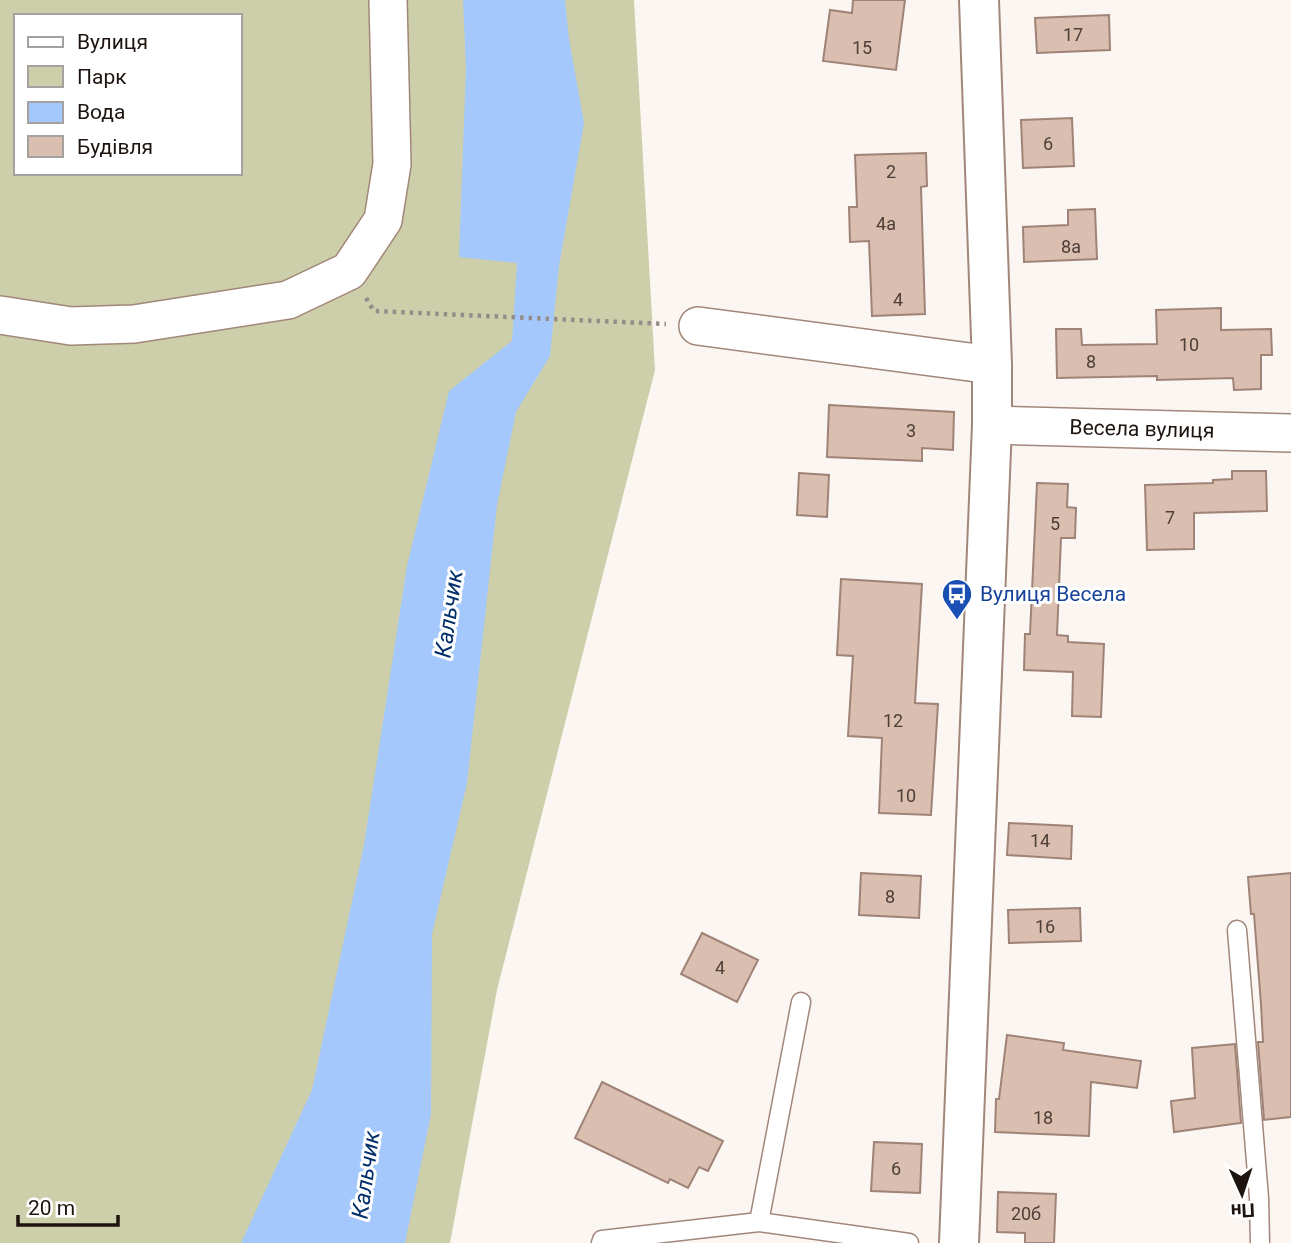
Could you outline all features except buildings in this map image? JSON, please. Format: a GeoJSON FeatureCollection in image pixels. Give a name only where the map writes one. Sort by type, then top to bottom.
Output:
{"type":"FeatureCollection","features":[{"type":"Feature","properties":{"kind":"street"},"geometry":{"type":"LineString","coordinates":[[0,315],[71,326],[134,324],[288,300],[349,271],[383,219],[392,164],[388,0]]}},
{"type":"Feature","properties":{"kind":"street"},"geometry":{"type":"LineString","coordinates":[[959,1243],[992,425],[979,0]]}},
{"type":"Feature","properties":{"kind":"street"},"geometry":{"type":"LineString","coordinates":[[698,326],[992,365]]}},
{"type":"Feature","properties":{"kind":"street","name":"Весела вулиця"},"geometry":{"type":"LineString","coordinates":[[992,425],[1291,433]]}},
{"type":"Feature","properties":{"kind":"lane"},"geometry":{"type":"LineString","coordinates":[[1237,930],[1259,1198],[1260,1243]]}},
{"type":"Feature","properties":{"kind":"lane"},"geometry":{"type":"LineString","coordinates":[[759,1222],[801,1002]]}},
{"type":"Feature","properties":{"kind":"lane"},"geometry":{"type":"LineString","coordinates":[[601,1243],[602,1240],[759,1222],[909,1243]]}},
{"type":"Feature","properties":{"kind":"path"},"geometry":{"type":"LineString","coordinates":[[374,311],[698,326]]}},
{"type":"Feature","properties":{"kind":"green space"},"geometry":{"type":"Polygon","coordinates":[[[0,0],[634,0],[655,370],[497,990],[450,1243],[0,1243],[0,0]]]}},
{"type":"Feature","properties":{"kind":"water","name":"Кальчик"},"geometry":{"type":"Polygon","coordinates":[[[463,0],[565,0],[584,123],[559,266],[550,356],[516,412],[497,505],[467,783],[432,934],[431,1114],[405,1243],[241,1243],[312,1090],[364,845],[407,566],[449,391],[512,341],[517,263],[459,257],[466,68],[463,0]]]}},
{"type":"Feature","properties":{"kind":"place","name":"Вулиця Весела"},"geometry":{"type":"Point","coordinates":[957,621]}}]}
